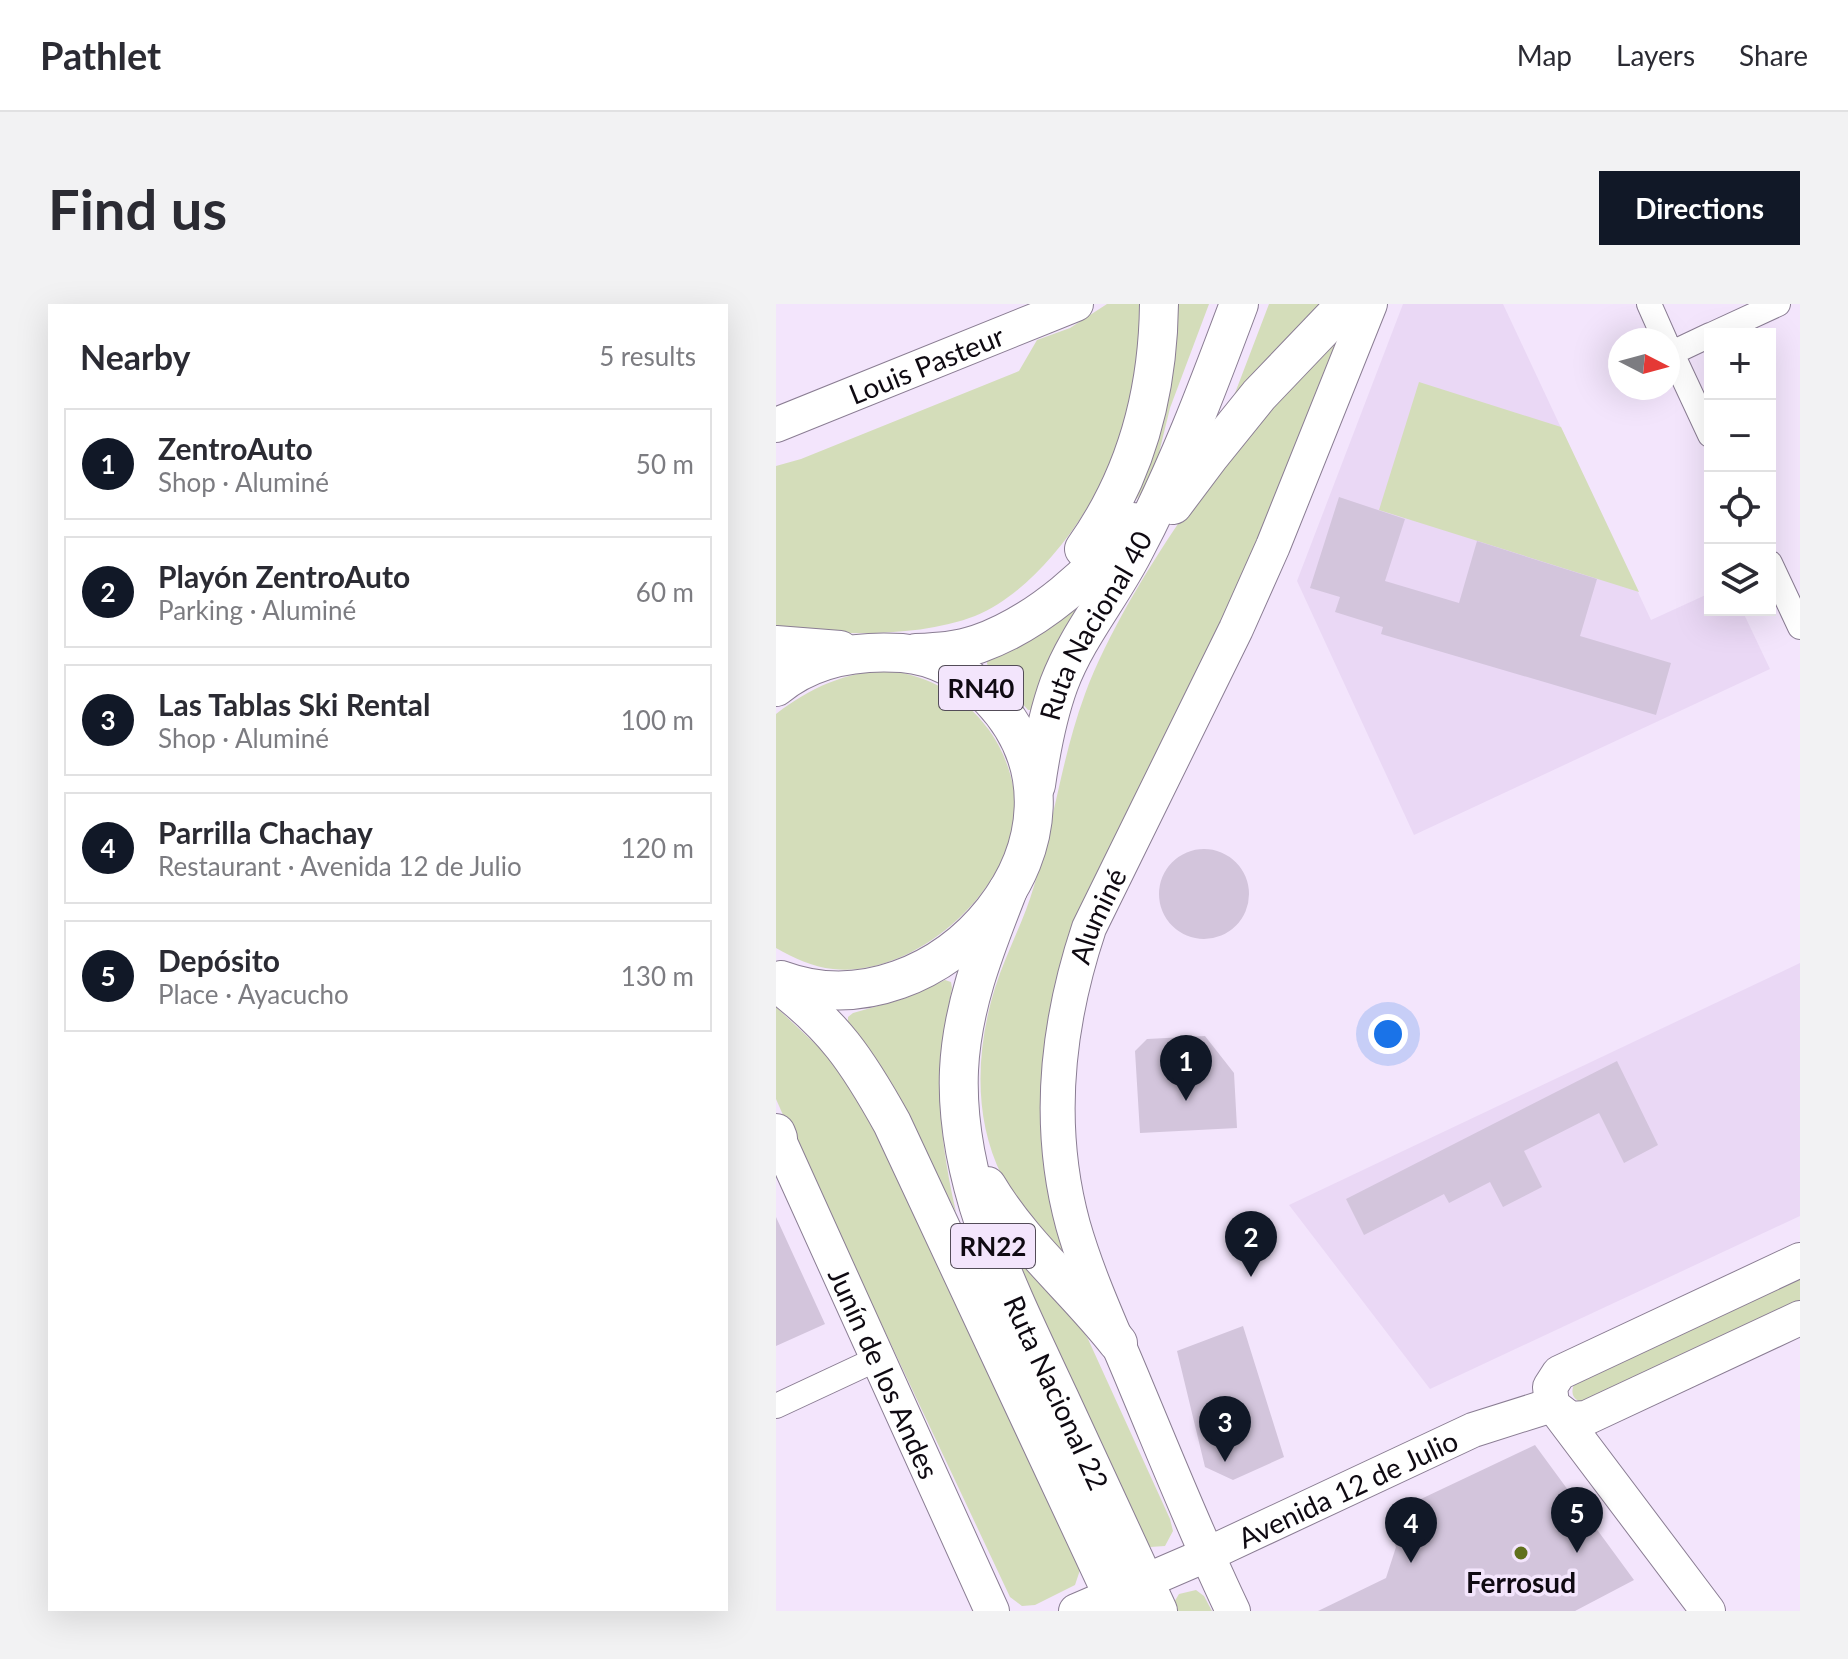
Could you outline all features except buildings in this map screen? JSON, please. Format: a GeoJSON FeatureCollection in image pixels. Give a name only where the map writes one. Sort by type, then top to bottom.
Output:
{"type":"FeatureCollection","features":[{"type":"Feature","properties":{"kind":"main road"},"geometry":{"type":"LineString","coordinates":[[1035,614],[1098,529],[1130,464],[1153,390],[1159,304]]}},
{"type":"Feature","properties":{"kind":"main road","name":"Ruta Nacional 40"},"geometry":{"type":"LineString","coordinates":[[1033,804],[1044,737],[1060,683],[1074,652],[1134,551],[1179,453],[1239,304]]}},
{"type":"Feature","properties":{"kind":"main road"},"geometry":{"type":"LineString","coordinates":[[1111,591],[1225,436],[1259,395],[1346,304]]}},
{"type":"Feature","properties":{"kind":"main road","name":"Ruta Nacional 40"},"geometry":{"type":"LineString","coordinates":[[776,645],[894,653],[948,651],[976,645],[1035,614],[1094,566],[1146,506],[1179,453]]}},
{"type":"Feature","properties":{"kind":"main road","name":"RN40"},"geometry":{"type":"LineString","coordinates":[[776,687],[822,662],[844,655],[894,653],[935,660],[960,672],[999,707],[1025,753],[1031,775],[1033,804],[1030,830],[1008,890],[991,917],[943,959],[887,985],[857,991],[828,991],[776,980]]}},
{"type":"Feature","properties":{"kind":"main road","name":"Ruta Nacional 22"},"geometry":{"type":"LineString","coordinates":[[1008,890],[970,993],[963,1034],[959,1071],[960,1112],[966,1152],[987,1230],[1134,1600]]}},
{"type":"Feature","properties":{"kind":"main road","name":"Ruta Nacional 22"},"geometry":{"type":"LineString","coordinates":[[776,980],[829,1027],[852,1055],[892,1123],[1134,1600]]}},
{"type":"Feature","properties":{"kind":"main road"},"geometry":{"type":"LineString","coordinates":[[966,1152],[1007,1218],[1086,1303],[1118,1343]]}},
{"type":"Feature","properties":{"kind":"street","name":"Louis Pasteur"},"geometry":{"type":"LineString","coordinates":[[776,425],[1076,304]]}},
{"type":"Feature","properties":{"kind":"street","name":"Aluminé"},"geometry":{"type":"LineString","coordinates":[[1233,1611],[1206,1555],[1118,1343],[1073,1225],[1061,1156],[1057,1096],[1059,1065],[1065,1012],[1075,969],[1105,891],[1197,711],[1267,559],[1370,304]]}},
{"type":"Feature","properties":{"kind":"street"},"geometry":{"type":"LineString","coordinates":[[1649,304],[1660,328]]}},
{"type":"Feature","properties":{"kind":"street"},"geometry":{"type":"LineString","coordinates":[[1727,328],[1778,304]]}},
{"type":"Feature","properties":{"kind":"street"},"geometry":{"type":"LineString","coordinates":[[1680,343],[1704,337]]}},
{"type":"Feature","properties":{"kind":"street"},"geometry":{"type":"LineString","coordinates":[[1680,371],[1704,422]]}},
{"type":"Feature","properties":{"kind":"street"},"geometry":{"type":"LineString","coordinates":[[1776,576],[1800,627]]}},
{"type":"Feature","properties":{"kind":"street","name":"Junín de los Andes"},"geometry":{"type":"LineString","coordinates":[[777,1135],[992,1611]]}},
{"type":"Feature","properties":{"kind":"street"},"geometry":{"type":"LineString","coordinates":[[1708,1611],[1552,1405],[1553,1379],[1566,1368],[1800,1260]]}},
{"type":"Feature","properties":{"kind":"street"},"geometry":{"type":"LineString","coordinates":[[1552,1405],[1570,1419],[1586,1418],[1800,1318]]}},
{"type":"Feature","properties":{"kind":"street"},"geometry":{"type":"LineString","coordinates":[[776,1406],[879,1358]]}},
{"type":"Feature","properties":{"kind":"street","name":"Avenida 12 de Julio"},"geometry":{"type":"LineString","coordinates":[[1076,1611],[1134,1600],[1206,1555],[1473,1430],[1552,1405]]}},
{"type":"Feature","properties":{"kind":"shaded area"},"geometry":{"type":"Polygon","coordinates":[[[1403,304],[1503,304],[1651,620],[1704,596],[1704,616],[1745,616],[1770,669],[1414,835],[1297,581],[1403,304]]]}},
{"type":"Feature","properties":{"kind":"shaded area"},"geometry":{"type":"Polygon","coordinates":[[[1800,963],[1800,1216],[1430,1389],[1289,1205],[1800,963]]]}},
{"type":"Feature","properties":{"kind":"green space"},"geometry":{"type":"Polygon","coordinates":[[[1107,304],[1147,304],[1144,338],[1130,406],[1120,438],[1092,500],[1073,529],[1035,574],[997,605],[953,623],[877,633],[776,628],[776,466],[801,459],[1019,371],[1037,340],[1070,328],[1107,304]]]}},
{"type":"Feature","properties":{"kind":"green space"},"geometry":{"type":"Polygon","coordinates":[[[1168,304],[1209,304],[1170,408],[1158,457],[1143,491],[1112,529],[1168,304]]]}},
{"type":"Feature","properties":{"kind":"green space"},"geometry":{"type":"Polygon","coordinates":[[[1269,304],[1330,304],[1224,422],[1269,304]]]}},
{"type":"Feature","properties":{"kind":"green space"},"geometry":{"type":"Polygon","coordinates":[[[1342,331],[1245,575],[1067,946],[1050,1017],[1074,1272],[1047,1244],[1010,1190],[986,1131],[980,1083],[981,1059],[995,988],[1034,886],[1077,717],[1114,631],[1172,533],[1234,446],[1342,331]]]}},
{"type":"Feature","properties":{"kind":"green space"},"geometry":{"type":"Polygon","coordinates":[[[1419,382],[1561,427],[1639,592],[1379,510],[1419,382]]]}},
{"type":"Feature","properties":{"kind":"green space"},"geometry":{"type":"Polygon","coordinates":[[[1085,597],[1059,638],[1033,710],[1028,710],[987,664],[987,660],[1085,597]]]}},
{"type":"Feature","properties":{"kind":"green space"},"geometry":{"type":"Polygon","coordinates":[[[887,670],[918,677],[945,689],[968,706],[989,730],[1005,758],[1014,790],[1015,811],[1009,841],[996,871],[977,899],[953,924],[925,944],[895,960],[864,968],[825,968],[803,962],[776,948],[776,714],[828,683],[856,674],[887,670]]]}},
{"type":"Feature","properties":{"kind":"green space"},"geometry":{"type":"Polygon","coordinates":[[[945,980],[951,982],[952,988],[943,1047],[940,1100],[945,1154],[956,1212],[888,1078],[848,1022],[848,1017],[853,1013],[906,998],[945,980]]]}},
{"type":"Feature","properties":{"kind":"green space"},"geometry":{"type":"Polygon","coordinates":[[[776,1007],[826,1054],[859,1097],[1080,1570],[1075,1585],[1035,1605],[1022,1606],[1010,1597],[776,1099],[776,1007]]]}},
{"type":"Feature","properties":{"kind":"green space"},"geometry":{"type":"Polygon","coordinates":[[[1009,1239],[1075,1318],[1088,1339],[1170,1519],[1173,1531],[1165,1546],[1150,1547],[1142,1543],[1028,1293],[1009,1239]]]}},
{"type":"Feature","properties":{"kind":"green space"},"geometry":{"type":"Polygon","coordinates":[[[1800,1274],[1800,1305],[1590,1405],[1573,1395],[1575,1382],[1800,1274]]]}},
{"type":"Feature","properties":{"kind":"green space"},"geometry":{"type":"Polygon","coordinates":[[[1196,1590],[1204,1596],[1212,1611],[1174,1611],[1173,1604],[1179,1594],[1196,1590]]]}},
{"type":"Feature","properties":{"kind":"place","name":"ZentroAuto"},"geometry":{"type":"Point","coordinates":[1186,1101]}},
{"type":"Feature","properties":{"kind":"place","name":"Playón ZentroAuto"},"geometry":{"type":"Point","coordinates":[1251,1277]}},
{"type":"Feature","properties":{"kind":"place","name":"Las Tablas Ski Rental"},"geometry":{"type":"Point","coordinates":[1225,1462]}},
{"type":"Feature","properties":{"kind":"place","name":"Ferrosud"},"geometry":{"type":"Point","coordinates":[1521,1553]}},
{"type":"Feature","properties":{"kind":"place","name":"Depósito"},"geometry":{"type":"Point","coordinates":[1577,1553]}},
{"type":"Feature","properties":{"kind":"place","name":"Parrilla Chachay"},"geometry":{"type":"Point","coordinates":[1411,1563]}}]}
